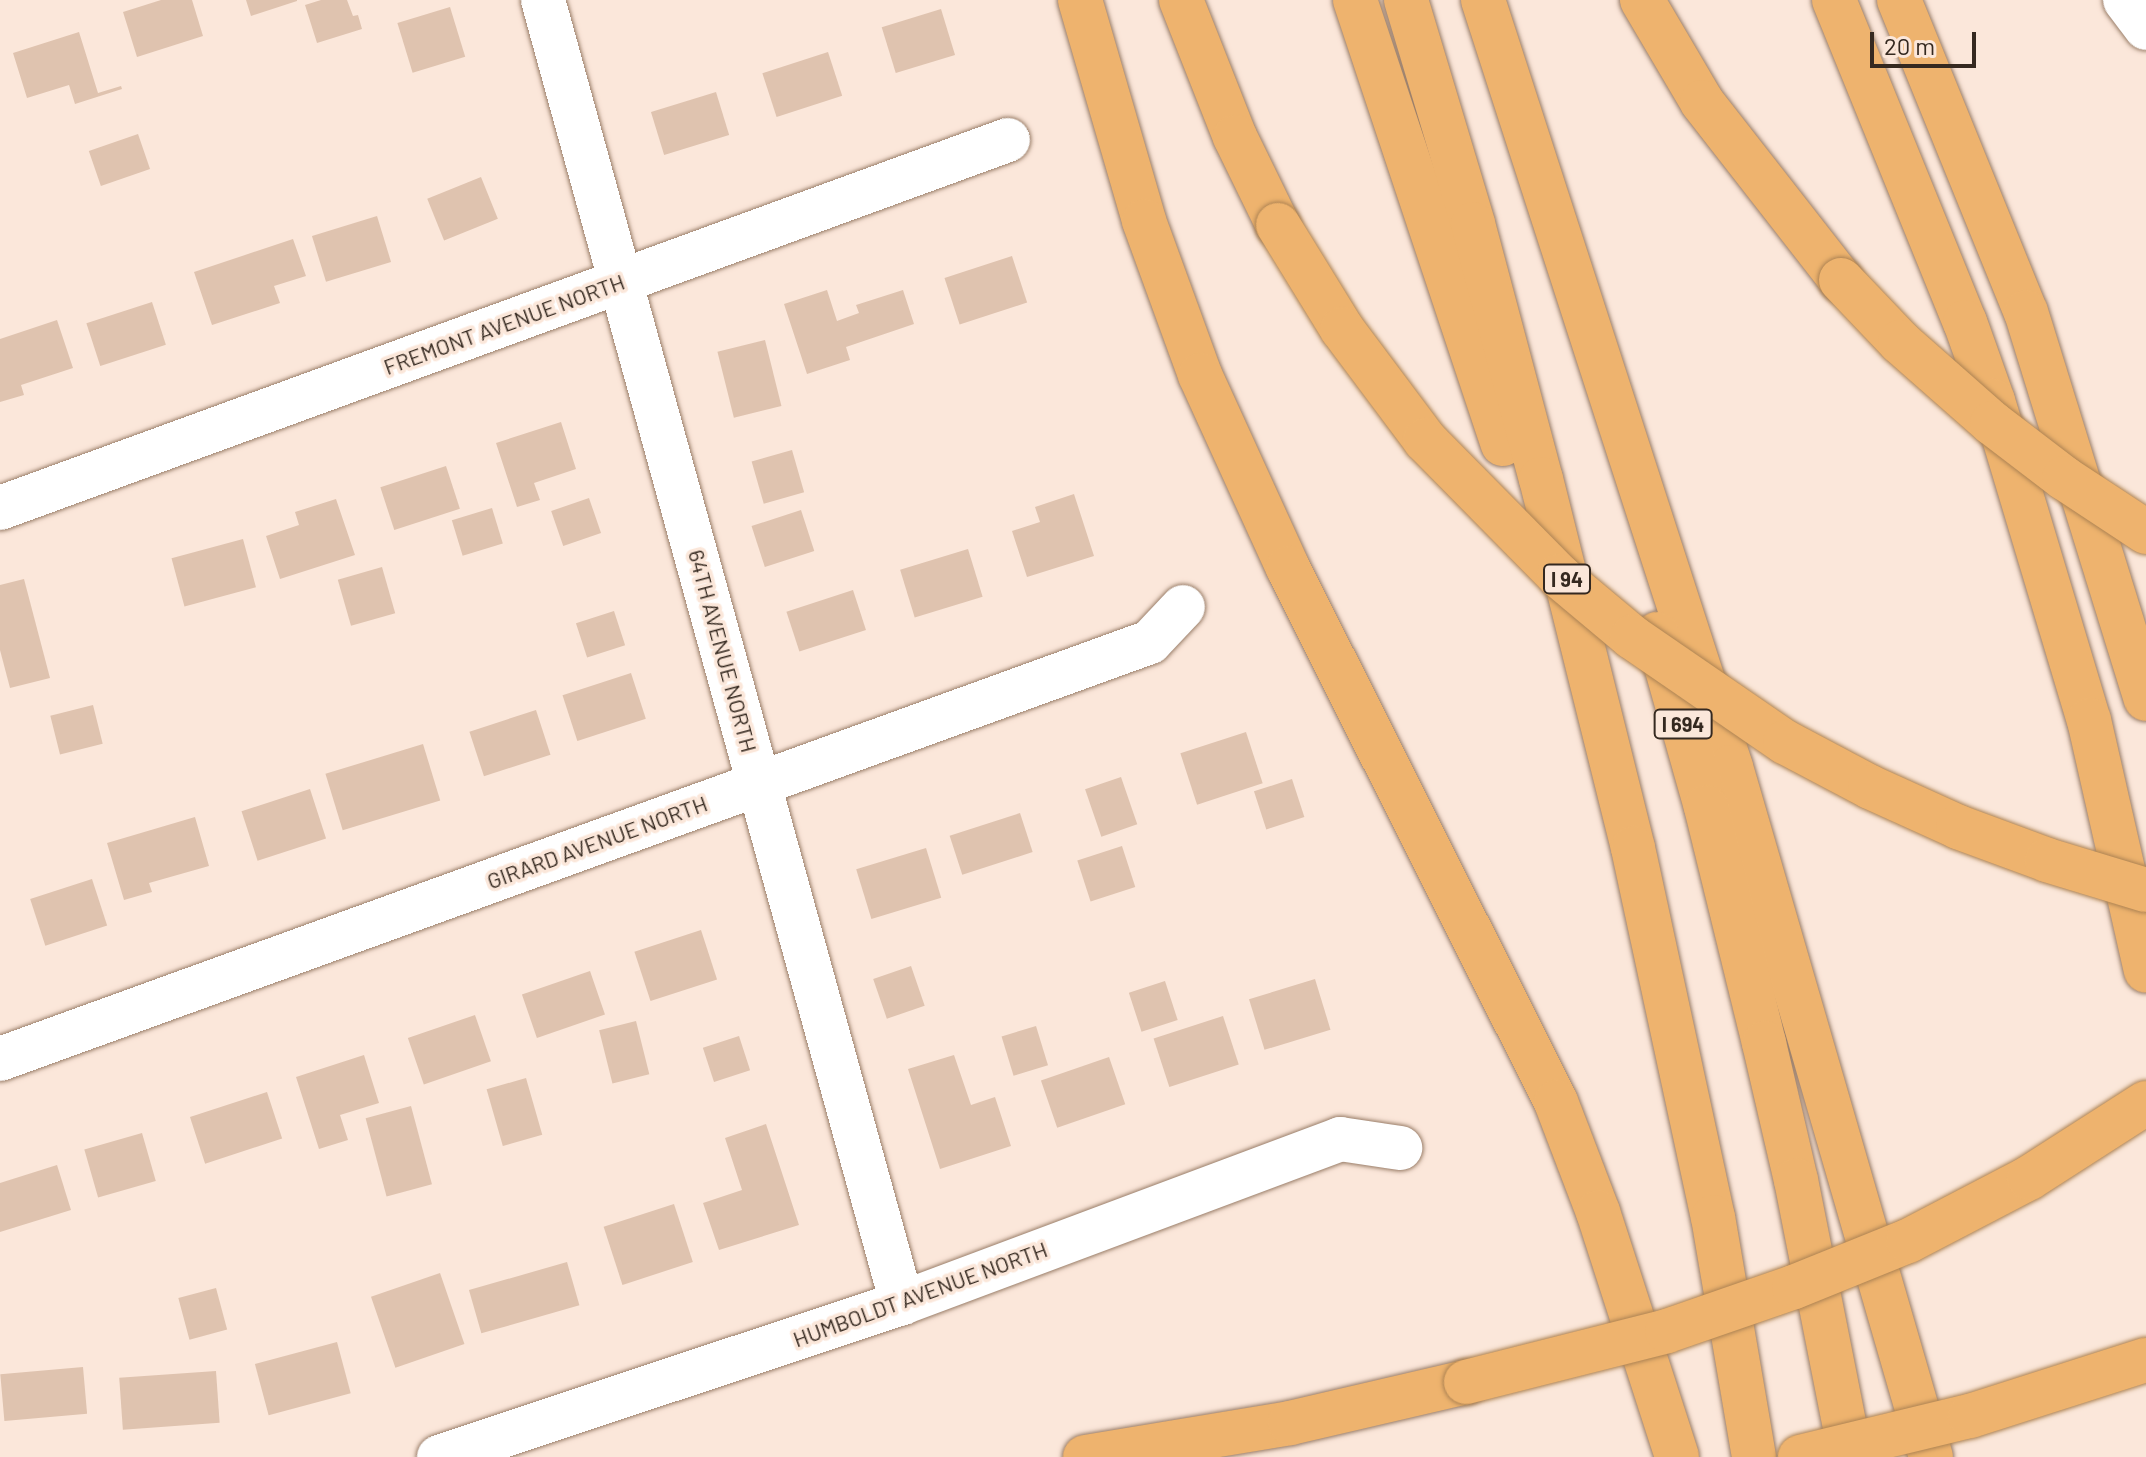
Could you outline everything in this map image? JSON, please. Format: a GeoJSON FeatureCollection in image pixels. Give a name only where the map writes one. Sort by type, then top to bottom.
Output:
{"type":"FeatureCollection","features":[{"type":"Feature","properties":{"kind":"highway"},"geometry":{"type":"LineString","coordinates":[[1080,0],[1144,221],[1200,375],[1288,568],[1556,1102],[1598,1212],[1677,1457]]}},
{"type":"Feature","properties":{"kind":"highway"},"geometry":{"type":"LineString","coordinates":[[1169,0],[1278,225],[1342,329],[1425,440],[1559,576],[1632,637],[1785,742],[1870,787],[1958,827],[2047,860],[2146,890]]}},
{"type":"Feature","properties":{"kind":"highway"},"geometry":{"type":"LineString","coordinates":[[1181,0],[1235,137]]}},
{"type":"Feature","properties":{"kind":"highway"},"geometry":{"type":"LineString","coordinates":[[1355,0],[1499,431],[1652,936]]}},
{"type":"Feature","properties":{"kind":"highway","name":"I 94"},"geometry":{"type":"LineString","coordinates":[[1406,0],[1473,224],[1541,479],[1652,936],[1713,1217],[1754,1457]]}},
{"type":"Feature","properties":{"kind":"highway"},"geometry":{"type":"LineString","coordinates":[[1480,0],[1731,767],[1931,1457]]}},
{"type":"Feature","properties":{"kind":"highway","name":"I 694"},"geometry":{"type":"LineString","coordinates":[[1480,0],[1706,807],[1796,1180],[1851,1457]]}},
{"type":"Feature","properties":{"kind":"highway"},"geometry":{"type":"LineString","coordinates":[[1642,0],[1702,102],[1841,280],[1900,342],[1992,423],[2064,478],[2146,532]]}},
{"type":"Feature","properties":{"kind":"highway"},"geometry":{"type":"LineString","coordinates":[[1811,0],[1993,401]]}},
{"type":"Feature","properties":{"kind":"highway"},"geometry":{"type":"LineString","coordinates":[[1834,0],[1965,322],[1993,401],[2089,720],[2146,971]]}},
{"type":"Feature","properties":{"kind":"highway"},"geometry":{"type":"LineString","coordinates":[[1899,0],[2026,312],[2146,699]]}},
{"type":"Feature","properties":{"kind":"highway"},"geometry":{"type":"LineString","coordinates":[[1085,1457],[1290,1423],[1667,1331],[1794,1287],[1908,1241],[2029,1178],[2146,1103]]}},
{"type":"Feature","properties":{"kind":"highway"},"geometry":{"type":"LineString","coordinates":[[1800,1457],[1983,1412],[2146,1360]]}},
{"type":"Feature","properties":{"kind":"street","name":"64TH AVENUE NORTH"},"geometry":{"type":"LineString","coordinates":[[543,0],[902,1303]]}},
{"type":"Feature","properties":{"kind":"street"},"geometry":{"type":"LineString","coordinates":[[2125,0],[2146,28]]}},
{"type":"Feature","properties":{"kind":"street","name":"FREMONT AVENUE NORTH"},"geometry":{"type":"LineString","coordinates":[[0,508],[1008,140]]}},
{"type":"Feature","properties":{"kind":"street","name":"GIRARD AVENUE NORTH"},"geometry":{"type":"LineString","coordinates":[[0,1059],[1150,642],[1183,607]]}},
{"type":"Feature","properties":{"kind":"street","name":"HUMBOLDT AVENUE NORTH"},"geometry":{"type":"LineString","coordinates":[[439,1457],[902,1303],[1340,1139],[1400,1148]]}},
{"type":"Feature","properties":{"kind":"building"},"geometry":{"type":"Polygon","coordinates":[[[161,0],[192,0],[203,36],[137,57],[123,12],[161,0]]]}},
{"type":"Feature","properties":{"kind":"building"},"geometry":{"type":"Polygon","coordinates":[[[246,0],[297,0],[297,1],[251,16],[246,0]]]}},
{"type":"Feature","properties":{"kind":"building"},"geometry":{"type":"Polygon","coordinates":[[[321,0],[347,0],[353,16],[358,15],[362,29],[317,43],[305,5],[321,0]]]}},
{"type":"Feature","properties":{"kind":"building"},"geometry":{"type":"Polygon","coordinates":[[[450,7],[465,57],[413,73],[397,23],[450,7]]]}},
{"type":"Feature","properties":{"kind":"building"},"geometry":{"type":"Polygon","coordinates":[[[941,9],[955,55],[896,73],[882,27],[941,9]]]}},
{"type":"Feature","properties":{"kind":"building"},"geometry":{"type":"Polygon","coordinates":[[[79,32],[98,93],[121,86],[122,89],[75,104],[69,85],[27,98],[13,53],[79,32]]]}},
{"type":"Feature","properties":{"kind":"building"},"geometry":{"type":"Polygon","coordinates":[[[828,52],[842,96],[777,117],[762,73],[828,52]]]}},
{"type":"Feature","properties":{"kind":"building"},"geometry":{"type":"Polygon","coordinates":[[[716,92],[729,135],[664,155],[651,112],[716,92]]]}},
{"type":"Feature","properties":{"kind":"building"},"geometry":{"type":"Polygon","coordinates":[[[138,134],[150,169],[101,186],[89,151],[138,134]]]}},
{"type":"Feature","properties":{"kind":"building"},"geometry":{"type":"Polygon","coordinates":[[[481,177],[498,219],[444,240],[427,199],[481,177]]]}},
{"type":"Feature","properties":{"kind":"building"},"geometry":{"type":"Polygon","coordinates":[[[377,216],[391,262],[326,282],[312,236],[377,216]]]}},
{"type":"Feature","properties":{"kind":"building"},"geometry":{"type":"Polygon","coordinates":[[[293,239],[306,276],[274,286],[280,303],[212,325],[194,272],[293,239]]]}},
{"type":"Feature","properties":{"kind":"building"},"geometry":{"type":"Polygon","coordinates":[[[1012,256],[1027,303],[960,325],[944,278],[1012,256]]]}},
{"type":"Feature","properties":{"kind":"building"},"geometry":{"type":"Polygon","coordinates":[[[827,290],[837,321],[859,313],[856,305],[903,290],[914,324],[846,347],[850,360],[807,374],[784,304],[827,290]]]}},
{"type":"Feature","properties":{"kind":"building"},"geometry":{"type":"Polygon","coordinates":[[[152,302],[166,345],[100,366],[86,323],[152,302]]]}},
{"type":"Feature","properties":{"kind":"building"},"geometry":{"type":"Polygon","coordinates":[[[57,320],[73,368],[21,385],[24,395],[0,402],[0,339],[57,320]]]}},
{"type":"Feature","properties":{"kind":"building"},"geometry":{"type":"Polygon","coordinates":[[[765,340],[781,406],[734,418],[717,352],[765,340]]]}},
{"type":"Feature","properties":{"kind":"building"},"geometry":{"type":"Polygon","coordinates":[[[561,422],[576,469],[534,483],[540,500],[517,507],[496,443],[561,422]]]}},
{"type":"Feature","properties":{"kind":"building"},"geometry":{"type":"Polygon","coordinates":[[[792,450],[804,492],[764,504],[752,462],[792,450]]]}},
{"type":"Feature","properties":{"kind":"building"},"geometry":{"type":"Polygon","coordinates":[[[446,466],[460,509],[394,530],[380,487],[446,466]]]}},
{"type":"Feature","properties":{"kind":"building"},"geometry":{"type":"Polygon","coordinates":[[[1074,494],[1094,556],[1027,577],[1012,531],[1040,522],[1035,507],[1074,494]]]}},
{"type":"Feature","properties":{"kind":"building"},"geometry":{"type":"Polygon","coordinates":[[[589,498],[601,533],[563,546],[551,511],[589,498]]]}},
{"type":"Feature","properties":{"kind":"building"},"geometry":{"type":"Polygon","coordinates":[[[336,499],[355,555],[280,579],[266,536],[299,525],[295,512],[336,499]]]}},
{"type":"Feature","properties":{"kind":"building"},"geometry":{"type":"Polygon","coordinates":[[[492,508],[503,543],[463,556],[452,520],[492,508]]]}},
{"type":"Feature","properties":{"kind":"building"},"geometry":{"type":"Polygon","coordinates":[[[801,510],[814,551],[765,567],[752,526],[801,510]]]}},
{"type":"Feature","properties":{"kind":"building"},"geometry":{"type":"Polygon","coordinates":[[[243,539],[256,587],[184,606],[172,558],[243,539]]]}},
{"type":"Feature","properties":{"kind":"building"},"geometry":{"type":"Polygon","coordinates":[[[968,549],[983,597],[915,618],[900,570],[968,549]]]}},
{"type":"Feature","properties":{"kind":"building"},"geometry":{"type":"Polygon","coordinates":[[[382,567],[395,613],[351,626],[338,580],[382,567]]]}},
{"type":"Feature","properties":{"kind":"building"},"geometry":{"type":"Polygon","coordinates":[[[24,579],[50,678],[10,688],[0,650],[0,585],[24,579]]]}},
{"type":"Feature","properties":{"kind":"building"},"geometry":{"type":"Polygon","coordinates":[[[853,590],[866,630],[799,652],[786,612],[853,590]]]}},
{"type":"Feature","properties":{"kind":"building"},"geometry":{"type":"Polygon","coordinates":[[[614,611],[625,645],[587,658],[576,623],[614,611]]]}},
{"type":"Feature","properties":{"kind":"building"},"geometry":{"type":"Polygon","coordinates":[[[631,673],[646,719],[577,741],[563,695],[631,673]]]}},
{"type":"Feature","properties":{"kind":"building"},"geometry":{"type":"Polygon","coordinates":[[[93,705],[103,744],[60,754],[50,716],[93,705]]]}},
{"type":"Feature","properties":{"kind":"building"},"geometry":{"type":"Polygon","coordinates":[[[536,710],[551,755],[484,776],[469,732],[536,710]]]}},
{"type":"Feature","properties":{"kind":"building"},"geometry":{"type":"Polygon","coordinates":[[[1246,732],[1263,783],[1197,805],[1180,753],[1246,732]]]}},
{"type":"Feature","properties":{"kind":"building"},"geometry":{"type":"Polygon","coordinates":[[[423,744],[440,800],[343,830],[325,774],[423,744]]]}},
{"type":"Feature","properties":{"kind":"building"},"geometry":{"type":"Polygon","coordinates":[[[1121,777],[1137,824],[1101,837],[1085,789],[1121,777]]]}},
{"type":"Feature","properties":{"kind":"building"},"geometry":{"type":"Polygon","coordinates":[[[1292,779],[1304,817],[1266,829],[1254,791],[1292,779]]]}},
{"type":"Feature","properties":{"kind":"building"},"geometry":{"type":"Polygon","coordinates":[[[310,789],[326,838],[258,861],[242,811],[310,789]]]}},
{"type":"Feature","properties":{"kind":"building"},"geometry":{"type":"Polygon","coordinates":[[[1020,813],[1033,852],[962,875],[950,836],[1020,813]]]}},
{"type":"Feature","properties":{"kind":"building"},"geometry":{"type":"Polygon","coordinates":[[[195,817],[209,866],[149,883],[152,892],[124,900],[107,843],[195,817]]]}},
{"type":"Feature","properties":{"kind":"building"},"geometry":{"type":"Polygon","coordinates":[[[1122,846],[1135,887],[1091,901],[1077,861],[1122,846]]]}},
{"type":"Feature","properties":{"kind":"building"},"geometry":{"type":"Polygon","coordinates":[[[926,848],[941,898],[871,919],[856,869],[926,848]]]}},
{"type":"Feature","properties":{"kind":"building"},"geometry":{"type":"Polygon","coordinates":[[[92,879],[107,926],[45,946],[30,899],[92,879]]]}},
{"type":"Feature","properties":{"kind":"building"},"geometry":{"type":"Polygon","coordinates":[[[701,930],[717,979],[650,1001],[634,952],[701,930]]]}},
{"type":"Feature","properties":{"kind":"building"},"geometry":{"type":"Polygon","coordinates":[[[911,966],[925,1006],[887,1019],[873,979],[911,966]]]}},
{"type":"Feature","properties":{"kind":"building"},"geometry":{"type":"Polygon","coordinates":[[[590,971],[605,1014],[537,1038],[522,994],[590,971]]]}},
{"type":"Feature","properties":{"kind":"building"},"geometry":{"type":"Polygon","coordinates":[[[1315,979],[1330,1030],[1265,1050],[1249,999],[1315,979]]]}},
{"type":"Feature","properties":{"kind":"building"},"geometry":{"type":"Polygon","coordinates":[[[1165,981],[1178,1020],[1142,1032],[1129,993],[1165,981]]]}},
{"type":"Feature","properties":{"kind":"building"},"geometry":{"type":"Polygon","coordinates":[[[475,1015],[491,1061],[424,1084],[408,1038],[475,1015]]]}},
{"type":"Feature","properties":{"kind":"building"},"geometry":{"type":"Polygon","coordinates":[[[1223,1016],[1239,1065],[1169,1087],[1154,1039],[1223,1016]]]}},
{"type":"Feature","properties":{"kind":"building"},"geometry":{"type":"Polygon","coordinates":[[[636,1021],[649,1074],[612,1084],[599,1030],[636,1021]]]}},
{"type":"Feature","properties":{"kind":"building"},"geometry":{"type":"Polygon","coordinates":[[[1036,1026],[1048,1065],[1014,1076],[1002,1037],[1036,1026]]]}},
{"type":"Feature","properties":{"kind":"building"},"geometry":{"type":"Polygon","coordinates":[[[739,1036],[750,1070],[714,1082],[703,1048],[739,1036]]]}},
{"type":"Feature","properties":{"kind":"building"},"geometry":{"type":"Polygon","coordinates":[[[364,1055],[379,1103],[340,1115],[348,1140],[319,1149],[296,1077],[364,1055]]]}},
{"type":"Feature","properties":{"kind":"building"},"geometry":{"type":"Polygon","coordinates":[[[954,1055],[971,1105],[995,1097],[1011,1146],[940,1169],[908,1069],[954,1055]]]}},
{"type":"Feature","properties":{"kind":"building"},"geometry":{"type":"Polygon","coordinates":[[[1109,1057],[1125,1104],[1057,1128],[1041,1080],[1109,1057]]]}},
{"type":"Feature","properties":{"kind":"building"},"geometry":{"type":"Polygon","coordinates":[[[526,1078],[542,1135],[503,1146],[487,1089],[526,1078]]]}},
{"type":"Feature","properties":{"kind":"building"},"geometry":{"type":"Polygon","coordinates":[[[267,1092],[282,1139],[205,1164],[190,1117],[267,1092]]]}},
{"type":"Feature","properties":{"kind":"building"},"geometry":{"type":"Polygon","coordinates":[[[411,1106],[432,1184],[387,1196],[366,1118],[411,1106]]]}},
{"type":"Feature","properties":{"kind":"building"},"geometry":{"type":"Polygon","coordinates":[[[766,1124],[799,1225],[719,1250],[703,1203],[742,1190],[725,1138],[766,1124]]]}},
{"type":"Feature","properties":{"kind":"building"},"geometry":{"type":"Polygon","coordinates":[[[142,1133],[156,1181],[98,1198],[84,1150],[142,1133]]]}},
{"type":"Feature","properties":{"kind":"building"},"geometry":{"type":"Polygon","coordinates":[[[57,1165],[71,1210],[0,1232],[0,1183],[57,1165]]]}},
{"type":"Feature","properties":{"kind":"building"},"geometry":{"type":"Polygon","coordinates":[[[674,1204],[693,1262],[622,1285],[604,1227],[674,1204]]]}},
{"type":"Feature","properties":{"kind":"building"},"geometry":{"type":"Polygon","coordinates":[[[567,1262],[579,1305],[481,1333],[469,1290],[567,1262]]]}},
{"type":"Feature","properties":{"kind":"building"},"geometry":{"type":"Polygon","coordinates":[[[440,1273],[464,1344],[395,1368],[371,1297],[440,1273]]]}},
{"type":"Feature","properties":{"kind":"building"},"geometry":{"type":"Polygon","coordinates":[[[216,1288],[227,1330],[189,1340],[178,1298],[216,1288]]]}},
{"type":"Feature","properties":{"kind":"building"},"geometry":{"type":"Polygon","coordinates":[[[337,1342],[351,1393],[269,1415],[255,1364],[337,1342]]]}},
{"type":"Feature","properties":{"kind":"building"},"geometry":{"type":"Polygon","coordinates":[[[83,1367],[87,1414],[4,1421],[0,1374],[83,1367]]]}},
{"type":"Feature","properties":{"kind":"building"},"geometry":{"type":"Polygon","coordinates":[[[216,1371],[220,1423],[123,1430],[119,1378],[216,1371]]]}}]}
